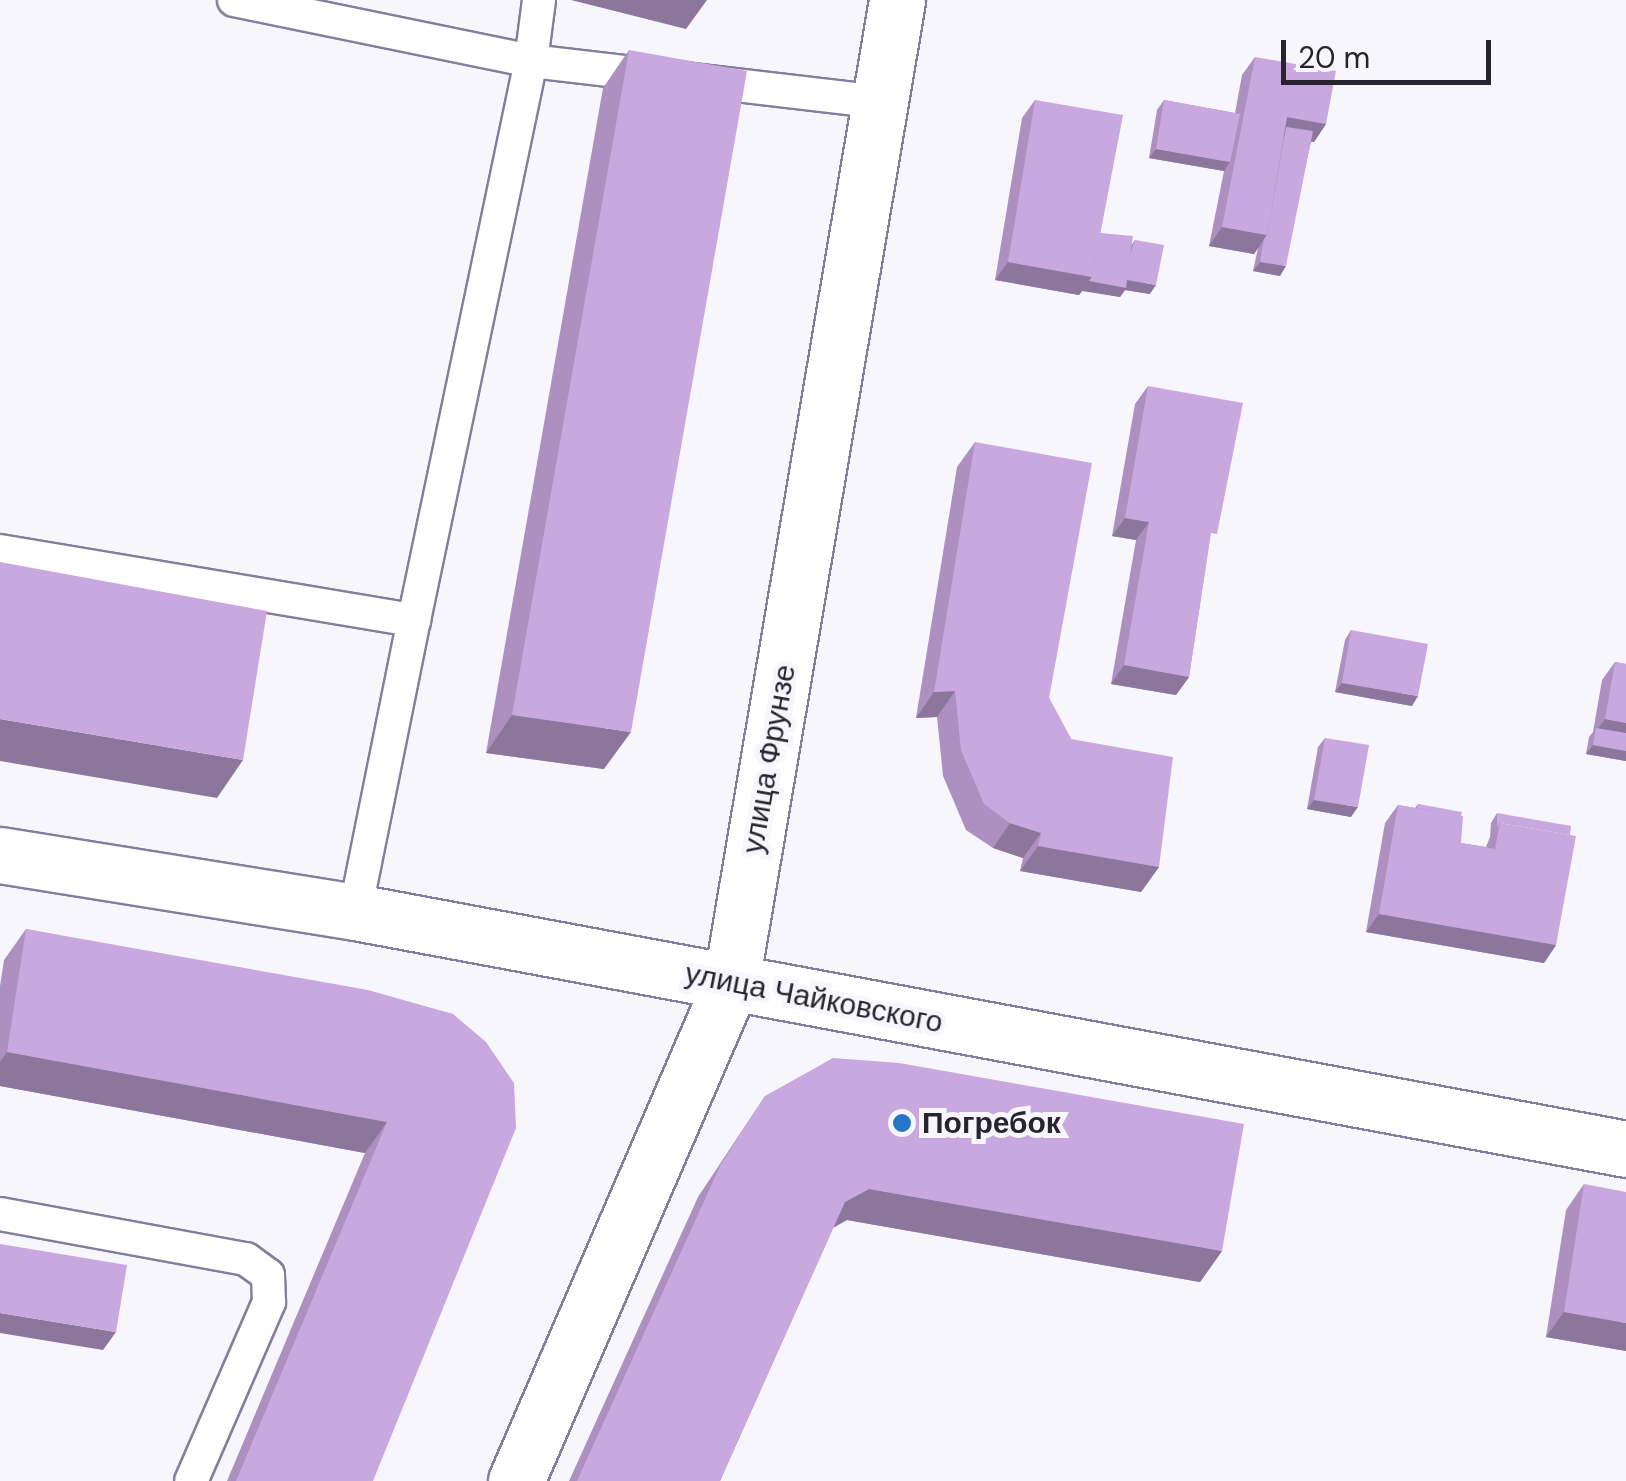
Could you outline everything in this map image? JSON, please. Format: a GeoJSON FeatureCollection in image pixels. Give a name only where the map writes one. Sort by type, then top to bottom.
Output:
{"type":"FeatureCollection","features":[{"type":"Feature","properties":{"kind":"street","name":"улица Фрунзе"},"geometry":{"type":"LineString","coordinates":[[516,1481],[732,983],[898,0]]}},
{"type":"Feature","properties":{"kind":"street","name":"улица Чайковского"},"geometry":{"type":"LineString","coordinates":[[0,854],[355,912],[1626,1149]]}},
{"type":"Feature","properties":{"kind":"lane"},"geometry":{"type":"LineString","coordinates":[[234,0],[532,61],[879,102]]}},
{"type":"Feature","properties":{"kind":"lane"},"geometry":{"type":"LineString","coordinates":[[355,912],[532,61],[539,0]]}},
{"type":"Feature","properties":{"kind":"lane"},"geometry":{"type":"LineString","coordinates":[[0,551],[414,620]]}},
{"type":"Feature","properties":{"kind":"lane"},"geometry":{"type":"LineString","coordinates":[[0,1214],[246,1260],[268,1275],[269,1302],[190,1481]]}},
{"type":"Feature","properties":{"kind":"building"},"geometry":{"type":"Polygon","coordinates":[[[629,50],[747,71],[631,732],[512,715],[629,50]]]}},
{"type":"Feature","properties":{"kind":"building"},"geometry":{"type":"Polygon","coordinates":[[[1255,57],[1336,71],[1326,124],[1287,117],[1267,235],[1222,227],[1255,57]]]}},
{"type":"Feature","properties":{"kind":"building"},"geometry":{"type":"Polygon","coordinates":[[[1035,100],[1123,115],[1092,277],[1008,262],[1035,100]]]}},
{"type":"Feature","properties":{"kind":"building"},"geometry":{"type":"Polygon","coordinates":[[[1164,100],[1240,114],[1230,162],[1156,149],[1164,100]]]}},
{"type":"Feature","properties":{"kind":"building"},"geometry":{"type":"Polygon","coordinates":[[[1286,127],[1313,131],[1286,266],[1260,262],[1286,127]]]}},
{"type":"Feature","properties":{"kind":"building"},"geometry":{"type":"Polygon","coordinates":[[[1100,233],[1133,236],[1130,255],[1135,240],[1164,245],[1156,285],[1127,280],[1126,288],[1089,281],[1100,233]]]}},
{"type":"Feature","properties":{"kind":"building"},"geometry":{"type":"Polygon","coordinates":[[[1148,386],[1243,403],[1217,534],[1211,533],[1189,677],[1124,665],[1149,522],[1125,518],[1148,386]]]}},
{"type":"Feature","properties":{"kind":"building"},"geometry":{"type":"Polygon","coordinates":[[[975,442],[1092,463],[1049,698],[1071,739],[1173,757],[1159,867],[1038,846],[1041,833],[1010,823],[984,804],[961,750],[955,691],[934,692],[975,442]]]}},
{"type":"Feature","properties":{"kind":"building"},"geometry":{"type":"Polygon","coordinates":[[[0,562],[267,611],[243,760],[0,719],[0,562]]]}},
{"type":"Feature","properties":{"kind":"building"},"geometry":{"type":"Polygon","coordinates":[[[1351,630],[1428,644],[1418,696],[1342,683],[1351,630]]]}},
{"type":"Feature","properties":{"kind":"building"},"geometry":{"type":"Polygon","coordinates":[[[1615,662],[1626,664],[1626,723],[1605,719],[1615,662]]]}},
{"type":"Feature","properties":{"kind":"building"},"geometry":{"type":"Polygon","coordinates":[[[1596,728],[1626,733],[1626,751],[1593,745],[1596,728]]]}},
{"type":"Feature","properties":{"kind":"building"},"geometry":{"type":"Polygon","coordinates":[[[1325,738],[1369,745],[1358,807],[1314,800],[1325,738]]]}},
{"type":"Feature","properties":{"kind":"building"},"geometry":{"type":"Polygon","coordinates":[[[1418,804],[1462,812],[1461,816],[1417,808],[1418,804]]]}},
{"type":"Feature","properties":{"kind":"building"},"geometry":{"type":"Polygon","coordinates":[[[1398,805],[1463,816],[1461,843],[1495,849],[1500,823],[1576,836],[1556,945],[1379,914],[1398,805]]]}},
{"type":"Feature","properties":{"kind":"building"},"geometry":{"type":"Polygon","coordinates":[[[1497,813],[1571,826],[1570,835],[1500,823],[1497,827],[1497,813]]]}},
{"type":"Feature","properties":{"kind":"building"},"geometry":{"type":"Polygon","coordinates":[[[26,929],[368,990],[453,1014],[486,1042],[514,1083],[516,1128],[373,1481],[236,1481],[387,1122],[7,1052],[26,929]]]}},
{"type":"Feature","properties":{"kind":"building"},"geometry":{"type":"Polygon","coordinates":[[[833,1058],[899,1063],[1244,1124],[1222,1251],[869,1189],[845,1202],[720,1481],[577,1481],[720,1166],[765,1096],[833,1058]]]}},
{"type":"Feature","properties":{"kind":"building"},"geometry":{"type":"Polygon","coordinates":[[[1584,1184],[1626,1192],[1626,1323],[1564,1312],[1584,1184]]]}},
{"type":"Feature","properties":{"kind":"building"},"geometry":{"type":"Polygon","coordinates":[[[0,1244],[127,1265],[116,1332],[0,1313],[0,1244]]]}},
{"type":"Feature","properties":{"kind":"place","name":"Погребок"},"geometry":{"type":"Point","coordinates":[902,1123]}}]}
